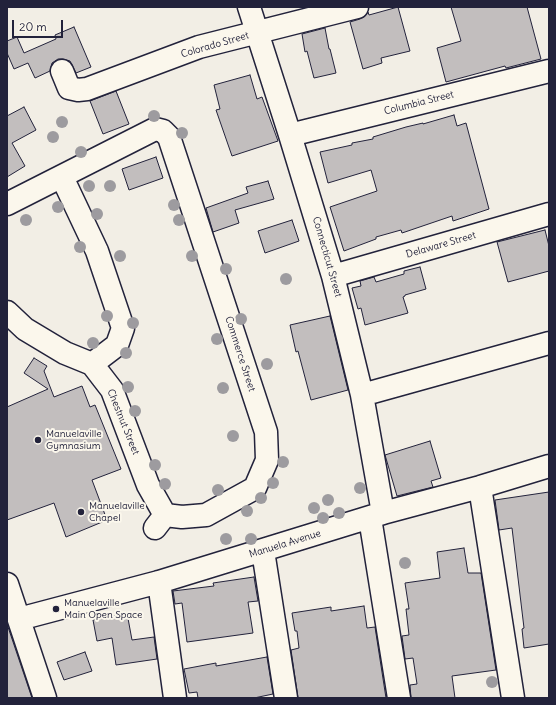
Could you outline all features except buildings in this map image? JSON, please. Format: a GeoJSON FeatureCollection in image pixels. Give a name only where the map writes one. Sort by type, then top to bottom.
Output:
{"type":"FeatureCollection","features":[{"type":"Feature","properties":{"kind":"street","name":"Connecticut Street"},"geometry":{"type":"LineString","coordinates":[[249,7],[334,276],[362,395],[399,698]]}},
{"type":"Feature","properties":{"kind":"street","name":"Colorado Street"},"geometry":{"type":"LineString","coordinates":[[62,71],[69,88],[78,90],[87,89],[199,47],[357,7]]}},
{"type":"Feature","properties":{"kind":"street","name":"Columbia Street"},"geometry":{"type":"LineString","coordinates":[[290,135],[549,71]]}},
{"type":"Feature","properties":{"kind":"street","name":"Commerce Street"},"geometry":{"type":"LineString","coordinates":[[62,177],[155,128],[163,131],[169,137],[266,432],[267,460],[255,488],[206,515],[182,516],[160,521]]}},
{"type":"Feature","properties":{"kind":"street"},"geometry":{"type":"LineString","coordinates":[[7,204],[62,177],[97,251],[124,328],[117,345],[92,364],[65,353],[24,329],[7,312]]}},
{"type":"Feature","properties":{"kind":"street","name":"Delaware Street"},"geometry":{"type":"LineString","coordinates":[[334,276],[549,214]]}},
{"type":"Feature","properties":{"kind":"street"},"geometry":{"type":"LineString","coordinates":[[362,395],[549,343]]}},
{"type":"Feature","properties":{"kind":"street","name":"Chestnut Street"},"geometry":{"type":"LineString","coordinates":[[92,364],[112,390],[160,521]]}},
{"type":"Feature","properties":{"kind":"street","name":"Manuela Avenue"},"geometry":{"type":"LineString","coordinates":[[19,619],[159,582],[549,466]]}},
{"type":"Feature","properties":{"kind":"street"},"geometry":{"type":"LineString","coordinates":[[480,487],[513,698]]}},
{"type":"Feature","properties":{"kind":"street"},"geometry":{"type":"LineString","coordinates":[[263,551],[286,698]]}},
{"type":"Feature","properties":{"kind":"street"},"geometry":{"type":"LineString","coordinates":[[159,582],[175,698]]}},
{"type":"Feature","properties":{"kind":"street"},"geometry":{"type":"LineString","coordinates":[[7,584],[45,698]]}},
{"type":"Feature","properties":{"kind":"place","name":"Manuelaville Gymnasium"},"geometry":{"type":"Point","coordinates":[38,440]}},
{"type":"Feature","properties":{"kind":"place","name":"Manuelaville Chapel"},"geometry":{"type":"Point","coordinates":[81,512]}},
{"type":"Feature","properties":{"kind":"place","name":"Manuelaville Main Open Space"},"geometry":{"type":"Point","coordinates":[56,609]}}]}
